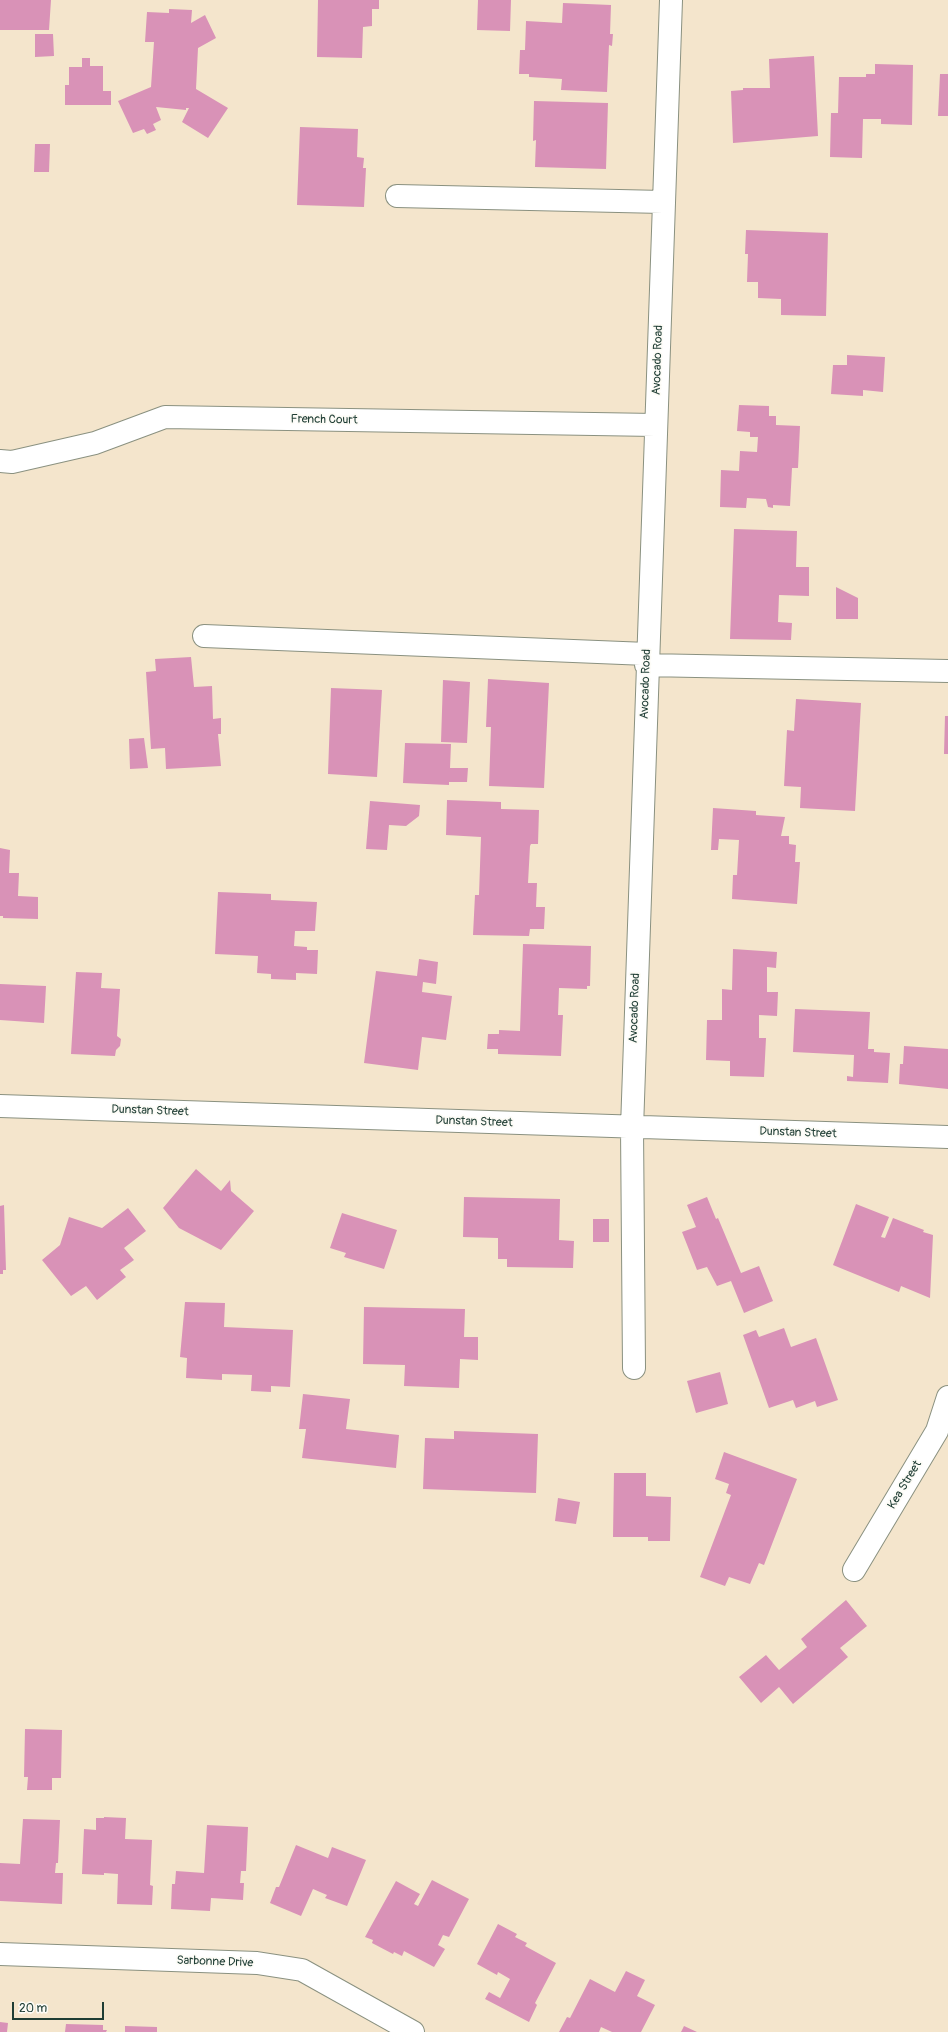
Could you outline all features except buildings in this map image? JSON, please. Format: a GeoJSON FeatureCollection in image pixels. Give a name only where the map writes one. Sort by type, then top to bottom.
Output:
{"type":"FeatureCollection","features":[{"type":"Feature","properties":{"kind":"street","name":"Avocado Road"},"geometry":{"type":"LineString","coordinates":[[634,1368],[632,1128],[655,425],[671,0]]}},
{"type":"Feature","properties":{"kind":"street"},"geometry":{"type":"LineString","coordinates":[[397,196],[664,202]]}},
{"type":"Feature","properties":{"kind":"street","name":"French Court"},"geometry":{"type":"LineString","coordinates":[[0,461],[12,462],[95,443],[165,417],[655,425]]}},
{"type":"Feature","properties":{"kind":"street"},"geometry":{"type":"LineString","coordinates":[[204,636],[647,659],[948,671]]}},
{"type":"Feature","properties":{"kind":"street","name":"Dunstan Street"},"geometry":{"type":"LineString","coordinates":[[0,1106],[632,1128],[948,1137]]}},
{"type":"Feature","properties":{"kind":"street","name":"Kea Street"},"geometry":{"type":"LineString","coordinates":[[854,1570],[937,1431],[948,1397]]}},
{"type":"Feature","properties":{"kind":"street","name":"Sarbonne Drive"},"geometry":{"type":"LineString","coordinates":[[0,1954],[257,1963],[302,1970],[413,2032]]}}]}
